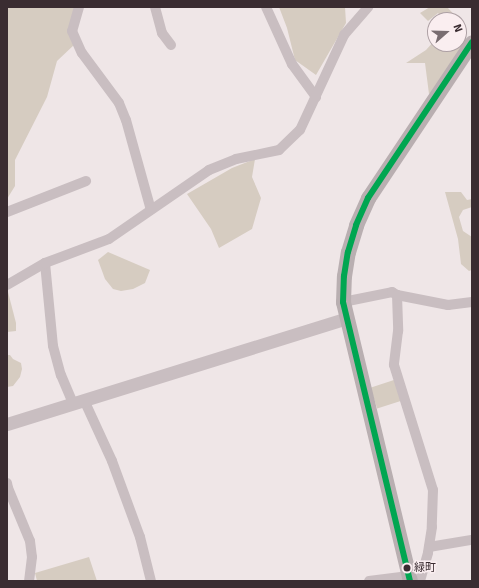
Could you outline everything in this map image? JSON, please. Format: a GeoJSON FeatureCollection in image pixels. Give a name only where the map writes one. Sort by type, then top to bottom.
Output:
{"type":"FeatureCollection","features":[{"type":"Feature","properties":{"kind":"main road"},"geometry":{"type":"LineString","coordinates":[[413,579],[347,318],[344,302],[344,276],[348,252],[356,225],[368,198],[472,42]]}},
{"type":"Feature","properties":{"kind":"street"},"geometry":{"type":"LineString","coordinates":[[79,7],[72,31],[82,52],[119,103],[126,120],[151,210]]}},
{"type":"Feature","properties":{"kind":"street"},"geometry":{"type":"LineString","coordinates":[[155,7],[162,33],[171,45]]}},
{"type":"Feature","properties":{"kind":"street"},"geometry":{"type":"LineString","coordinates":[[266,7],[292,64],[316,97]]}},
{"type":"Feature","properties":{"kind":"street"},"geometry":{"type":"LineString","coordinates":[[7,284],[45,263],[109,239],[208,170],[236,159],[279,150],[300,130],[344,35],[368,7]]}},
{"type":"Feature","properties":{"kind":"street"},"geometry":{"type":"LineString","coordinates":[[7,212],[86,181]]}},
{"type":"Feature","properties":{"kind":"street"},"geometry":{"type":"LineString","coordinates":[[45,263],[53,346],[62,375],[112,461],[140,537],[151,581]]}},
{"type":"Feature","properties":{"kind":"street"},"geometry":{"type":"LineString","coordinates":[[344,302],[392,292],[397,295],[448,305],[472,302]]}},
{"type":"Feature","properties":{"kind":"street"},"geometry":{"type":"LineString","coordinates":[[369,581],[413,579],[429,547],[432,527],[433,490],[394,364],[398,331],[397,295]]}},
{"type":"Feature","properties":{"kind":"street"},"geometry":{"type":"LineString","coordinates":[[7,424],[347,318]]}},
{"type":"Feature","properties":{"kind":"street"},"geometry":{"type":"LineString","coordinates":[[7,483],[30,541],[32,558],[29,581]]}},
{"type":"Feature","properties":{"kind":"street"},"geometry":{"type":"LineString","coordinates":[[429,547],[471,540]]}},
{"type":"Feature","properties":{"kind":"shaded area"},"geometry":{"type":"Polygon","coordinates":[[[7,7],[80,7],[75,44],[57,61],[47,97],[15,160],[15,186],[7,199],[7,7]]]}},
{"type":"Feature","properties":{"kind":"shaded area"},"geometry":{"type":"Polygon","coordinates":[[[279,7],[345,7],[346,23],[316,75],[295,60],[287,28],[279,7]]]}},
{"type":"Feature","properties":{"kind":"shaded area"},"geometry":{"type":"Polygon","coordinates":[[[430,7],[447,7],[452,12],[427,12],[427,20],[420,13],[430,7]]]}},
{"type":"Feature","properties":{"kind":"shaded area"},"geometry":{"type":"Polygon","coordinates":[[[427,49],[427,52],[458,52],[432,92],[429,94],[425,63],[406,63],[427,49]]]}},
{"type":"Feature","properties":{"kind":"shaded area"},"geometry":{"type":"Polygon","coordinates":[[[255,159],[252,177],[261,198],[252,229],[219,248],[211,229],[187,194],[232,168],[255,159]]]}},
{"type":"Feature","properties":{"kind":"shaded area"},"geometry":{"type":"Polygon","coordinates":[[[445,192],[461,192],[467,200],[472,199],[472,207],[463,210],[459,217],[463,231],[472,237],[472,270],[469,271],[461,264],[458,239],[445,192]]]}},
{"type":"Feature","properties":{"kind":"shaded area"},"geometry":{"type":"Polygon","coordinates":[[[108,252],[150,270],[145,283],[133,289],[121,291],[113,289],[105,279],[98,260],[108,252]]]}},
{"type":"Feature","properties":{"kind":"shaded area"},"geometry":{"type":"Polygon","coordinates":[[[8,292],[16,323],[16,331],[7,332],[8,292]]]}},
{"type":"Feature","properties":{"kind":"shaded area"},"geometry":{"type":"Polygon","coordinates":[[[7,355],[10,355],[13,359],[21,363],[22,369],[20,377],[13,386],[7,387],[7,355]]]}},
{"type":"Feature","properties":{"kind":"shaded area"},"geometry":{"type":"Polygon","coordinates":[[[397,379],[404,400],[377,409],[370,388],[397,379]]]}},
{"type":"Feature","properties":{"kind":"shaded area"},"geometry":{"type":"Polygon","coordinates":[[[89,557],[97,581],[37,581],[35,573],[89,557]]]}},
{"type":"Feature","properties":{"kind":"transit line"},"geometry":{"type":"LineString","coordinates":[[410,581],[343,302],[344,276],[348,252],[356,225],[368,198],[472,42]]}},
{"type":"Feature","properties":{"kind":"place","name":"緑町"},"geometry":{"type":"Point","coordinates":[407,568]}}]}
